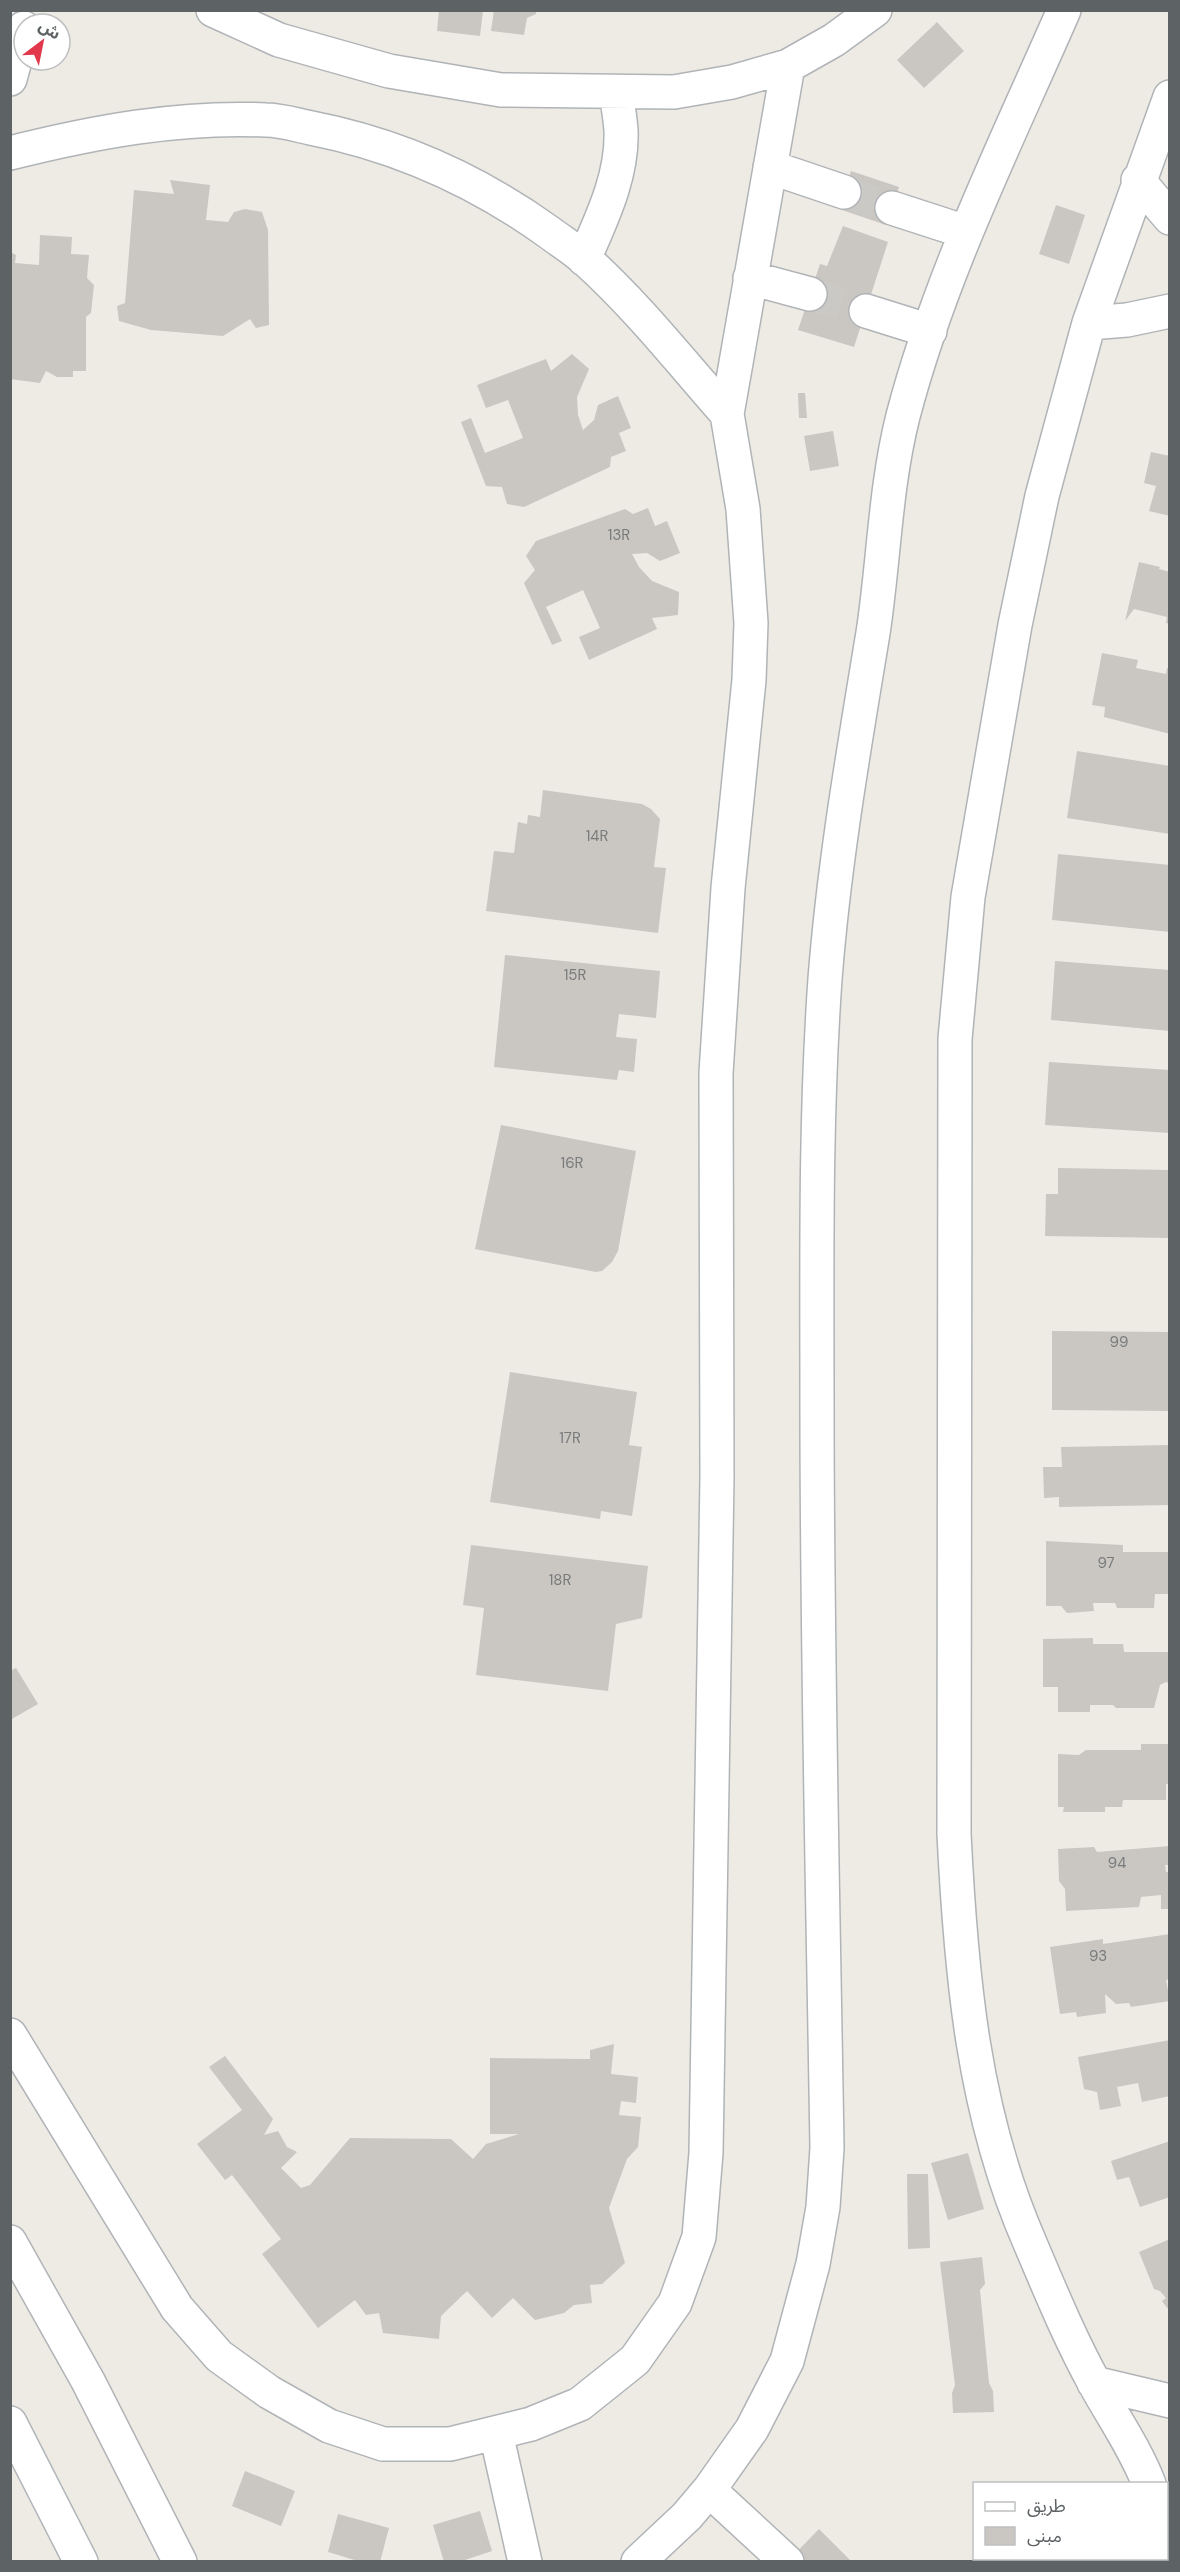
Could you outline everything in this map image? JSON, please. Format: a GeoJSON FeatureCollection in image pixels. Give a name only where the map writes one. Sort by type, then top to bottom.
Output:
{"type":"FeatureCollection","features":[{"type":"Feature","properties":{"kind":"street"},"geometry":{"type":"LineString","coordinates":[[213,10],[279,40],[389,71],[501,90],[616,93],[674,92],[732,82],[788,66],[834,40],[875,10]]}},
{"type":"Feature","properties":{"kind":"street"},"geometry":{"type":"LineString","coordinates":[[638,2562],[687,2516],[709,2490],[752,2429],[787,2361],[813,2264],[823,2207],[827,2148],[817,1477],[818,1108],[822,1030],[840,844],[883,566],[892,463],[905,410],[930,331],[966,232],[1064,10]]}},
{"type":"Feature","properties":{"kind":"street"},"geometry":{"type":"LineString","coordinates":[[10,2035],[177,2308],[219,2356],[268,2392],[329,2426],[383,2444],[450,2444],[531,2424],[580,2404],[635,2360],[675,2303],[699,2237],[707,2112],[717,1489],[716,1073],[728,888],[749,680],[751,623],[743,509],[727,414],[788,66]]}},
{"type":"Feature","properties":{"kind":"street"},"geometry":{"type":"LineString","coordinates":[[584,259],[606,207],[618,170],[621,131],[616,93]]}},
{"type":"Feature","properties":{"kind":"street"},"geometry":{"type":"LineString","coordinates":[[1148,2482],[1122,2426],[1094,2383],[1029,2240],[1002,2166],[981,2090],[967,2013],[959,1934],[954,1834],[955,1039],[968,897],[1015,625],[1042,496],[1089,323],[1138,180],[1170,97]]}},
{"type":"Feature","properties":{"kind":"street"},"geometry":{"type":"LineString","coordinates":[[10,153],[74,137],[138,126],[204,120],[268,120],[355,137],[437,166],[514,207],[584,259],[632,304],[727,414]]}},
{"type":"Feature","properties":{"kind":"street"},"geometry":{"type":"LineString","coordinates":[[770,167],[844,192]]}},
{"type":"Feature","properties":{"kind":"street"},"geometry":{"type":"LineString","coordinates":[[1138,180],[1170,218]]}},
{"type":"Feature","properties":{"kind":"street"},"geometry":{"type":"LineString","coordinates":[[892,208],[966,232]]}},
{"type":"Feature","properties":{"kind":"street"},"geometry":{"type":"LineString","coordinates":[[750,278],[810,294]]}},
{"type":"Feature","properties":{"kind":"street"},"geometry":{"type":"LineString","coordinates":[[866,311],[930,331]]}},
{"type":"Feature","properties":{"kind":"street"},"geometry":{"type":"LineString","coordinates":[[1089,323],[1127,320],[1170,311]]}},
{"type":"Feature","properties":{"kind":"street"},"geometry":{"type":"LineString","coordinates":[[10,2242],[88,2381],[180,2562]]}},
{"type":"Feature","properties":{"kind":"street"},"geometry":{"type":"LineString","coordinates":[[1094,2383],[1170,2401]]}},
{"type":"Feature","properties":{"kind":"street"},"geometry":{"type":"LineString","coordinates":[[10,2423],[81,2562]]}},
{"type":"Feature","properties":{"kind":"street"},"geometry":{"type":"LineString","coordinates":[[496,2433],[525,2562]]}},
{"type":"Feature","properties":{"kind":"street"},"geometry":{"type":"LineString","coordinates":[[709,2490],[787,2562]]}},
{"type":"Feature","properties":{"kind":"building"},"geometry":{"type":"Polygon","coordinates":[[[439,10],[483,10],[480,36],[437,31],[439,10]]]}},
{"type":"Feature","properties":{"kind":"building"},"geometry":{"type":"Polygon","coordinates":[[[494,10],[536,10],[536,14],[527,18],[524,35],[491,31],[494,10]]]}},
{"type":"Feature","properties":{"kind":"building"},"geometry":{"type":"Polygon","coordinates":[[[937,22],[964,51],[924,88],[897,60],[937,22]]]}},
{"type":"Feature","properties":{"kind":"building"},"geometry":{"type":"Polygon","coordinates":[[[851,171],[899,187],[886,225],[839,209],[851,171]]]}},
{"type":"Feature","properties":{"kind":"building"},"geometry":{"type":"Polygon","coordinates":[[[170,180],[210,185],[206,220],[228,222],[234,212],[245,209],[262,212],[268,230],[269,325],[256,328],[250,319],[223,336],[151,330],[119,321],[117,306],[125,303],[134,190],[174,194],[170,180]]]}},
{"type":"Feature","properties":{"kind":"building"},"geometry":{"type":"Polygon","coordinates":[[[1056,205],[1085,215],[1069,264],[1039,254],[1056,205]]]}},
{"type":"Feature","properties":{"kind":"building"},"geometry":{"type":"Polygon","coordinates":[[[843,226],[888,242],[854,347],[798,330],[820,264],[827,266],[843,226]]]}},
{"type":"Feature","properties":{"kind":"building"},"geometry":{"type":"Polygon","coordinates":[[[40,235],[72,237],[71,254],[89,255],[87,278],[94,285],[91,313],[86,317],[86,371],[73,371],[73,377],[57,377],[46,371],[40,383],[10,379],[10,252],[16,255],[15,263],[39,265],[40,235]]]}},
{"type":"Feature","properties":{"kind":"building"},"geometry":{"type":"Polygon","coordinates":[[[572,354],[589,369],[577,397],[578,415],[583,430],[594,420],[598,405],[618,396],[631,428],[619,433],[626,451],[611,457],[610,467],[524,507],[507,504],[502,487],[486,486],[461,422],[471,418],[485,453],[523,438],[508,400],[486,408],[477,385],[546,359],[551,371],[572,354]]]}},
{"type":"Feature","properties":{"kind":"building"},"geometry":{"type":"Polygon","coordinates":[[[798,393],[805,393],[807,418],[799,418],[798,393]]]}},
{"type":"Feature","properties":{"kind":"building"},"geometry":{"type":"Polygon","coordinates":[[[833,431],[839,466],[810,471],[804,436],[833,431]]]}},
{"type":"Feature","properties":{"kind":"building"},"geometry":{"type":"Polygon","coordinates":[[[1151,452],[1170,456],[1170,516],[1149,511],[1156,486],[1144,483],[1151,452]]]}},
{"type":"Feature","properties":{"kind":"building"},"geometry":{"type":"Polygon","coordinates":[[[648,508],[655,526],[667,521],[680,553],[660,561],[647,553],[632,554],[639,567],[652,581],[679,592],[678,615],[652,618],[657,629],[589,660],[579,637],[600,628],[583,590],[546,607],[562,641],[552,645],[524,583],[535,570],[526,556],[536,541],[625,509],[633,514],[648,508]]]}},
{"type":"Feature","properties":{"kind":"building"},"geometry":{"type":"Polygon","coordinates":[[[1139,562],[1170,572],[1170,624],[1166,623],[1167,617],[1134,609],[1125,621],[1139,562]]]}},
{"type":"Feature","properties":{"kind":"building"},"geometry":{"type":"Polygon","coordinates":[[[1102,653],[1138,660],[1136,668],[1166,674],[1167,668],[1170,668],[1170,734],[1104,717],[1105,707],[1092,705],[1102,653]]]}},
{"type":"Feature","properties":{"kind":"building"},"geometry":{"type":"Polygon","coordinates":[[[1077,751],[1170,766],[1170,834],[1067,818],[1077,751]]]}},
{"type":"Feature","properties":{"kind":"building"},"geometry":{"type":"Polygon","coordinates":[[[543,790],[642,804],[651,809],[660,819],[654,867],[666,868],[658,933],[486,911],[494,851],[514,853],[518,822],[527,824],[528,815],[540,817],[543,790]]]}},
{"type":"Feature","properties":{"kind":"building"},"geometry":{"type":"Polygon","coordinates":[[[1058,854],[1170,865],[1170,932],[1052,920],[1058,854]]]}},
{"type":"Feature","properties":{"kind":"building"},"geometry":{"type":"Polygon","coordinates":[[[505,955],[660,971],[656,1018],[619,1014],[616,1037],[637,1039],[634,1072],[619,1070],[617,1080],[494,1067],[505,955]]]}},
{"type":"Feature","properties":{"kind":"building"},"geometry":{"type":"Polygon","coordinates":[[[1055,961],[1170,970],[1170,1031],[1051,1020],[1055,961]]]}},
{"type":"Feature","properties":{"kind":"building"},"geometry":{"type":"Polygon","coordinates":[[[1049,1062],[1170,1070],[1170,1133],[1045,1125],[1049,1062]]]}},
{"type":"Feature","properties":{"kind":"building"},"geometry":{"type":"Polygon","coordinates":[[[501,1125],[636,1151],[618,1251],[612,1262],[602,1271],[596,1272],[475,1249],[501,1125]]]}},
{"type":"Feature","properties":{"kind":"building"},"geometry":{"type":"Polygon","coordinates":[[[1058,1168],[1170,1170],[1170,1238],[1045,1236],[1046,1194],[1058,1194],[1058,1168]]]}},
{"type":"Feature","properties":{"kind":"building"},"geometry":{"type":"Polygon","coordinates":[[[1052,1331],[1170,1332],[1170,1411],[1052,1410],[1052,1331]]]}},
{"type":"Feature","properties":{"kind":"building"},"geometry":{"type":"Polygon","coordinates":[[[510,1372],[637,1392],[629,1445],[642,1447],[632,1516],[601,1511],[600,1519],[490,1502],[510,1372]]]}},
{"type":"Feature","properties":{"kind":"building"},"geometry":{"type":"Polygon","coordinates":[[[1170,1445],[1170,1505],[1059,1507],[1059,1497],[1044,1498],[1043,1467],[1062,1467],[1061,1447],[1170,1445]]]}},
{"type":"Feature","properties":{"kind":"building"},"geometry":{"type":"Polygon","coordinates":[[[1046,1541],[1123,1545],[1123,1552],[1170,1552],[1170,1594],[1155,1594],[1154,1608],[1117,1608],[1115,1603],[1093,1603],[1094,1611],[1067,1613],[1061,1606],[1046,1606],[1046,1541]]]}},
{"type":"Feature","properties":{"kind":"building"},"geometry":{"type":"Polygon","coordinates":[[[471,1545],[648,1566],[642,1618],[616,1624],[608,1691],[476,1675],[484,1608],[463,1605],[471,1545]]]}},
{"type":"Feature","properties":{"kind":"building"},"geometry":{"type":"Polygon","coordinates":[[[1093,1638],[1093,1644],[1123,1644],[1124,1652],[1170,1652],[1170,1684],[1166,1682],[1160,1685],[1154,1708],[1090,1705],[1090,1712],[1058,1712],[1058,1687],[1043,1687],[1043,1639],[1093,1638]]]}},
{"type":"Feature","properties":{"kind":"building"},"geometry":{"type":"Polygon","coordinates":[[[16,1668],[38,1704],[10,1720],[10,1671],[16,1668]]]}},
{"type":"Feature","properties":{"kind":"building"},"geometry":{"type":"Polygon","coordinates":[[[1141,1744],[1170,1744],[1170,1784],[1166,1784],[1166,1800],[1123,1800],[1122,1807],[1105,1807],[1105,1812],[1063,1812],[1064,1807],[1058,1807],[1058,1754],[1079,1755],[1086,1750],[1141,1750],[1141,1744]]]}},
{"type":"Feature","properties":{"kind":"building"},"geometry":{"type":"Polygon","coordinates":[[[1170,1846],[1170,1865],[1165,1865],[1166,1872],[1170,1872],[1170,1909],[1161,1909],[1161,1895],[1141,1897],[1139,1907],[1066,1911],[1065,1889],[1059,1881],[1058,1849],[1094,1847],[1097,1852],[1170,1846]]]}},
{"type":"Feature","properties":{"kind":"building"},"geometry":{"type":"Polygon","coordinates":[[[1170,1934],[1170,1979],[1166,1980],[1170,2001],[1131,2007],[1129,2003],[1116,2004],[1105,1994],[1106,2013],[1077,2017],[1076,2012],[1060,2014],[1050,1947],[1103,1939],[1103,1944],[1170,1934]]]}},
{"type":"Feature","properties":{"kind":"building"},"geometry":{"type":"Polygon","coordinates":[[[1170,2040],[1170,2096],[1142,2102],[1138,2083],[1117,2087],[1121,2106],[1100,2110],[1097,2092],[1084,2089],[1078,2057],[1170,2040]]]}},
{"type":"Feature","properties":{"kind":"building"},"geometry":{"type":"Polygon","coordinates":[[[614,2044],[611,2074],[638,2077],[636,2103],[621,2101],[619,2115],[641,2117],[638,2147],[627,2159],[609,2208],[625,2263],[602,2284],[590,2285],[592,2303],[574,2305],[564,2313],[535,2320],[513,2298],[492,2318],[467,2291],[441,2316],[439,2339],[383,2333],[379,2313],[366,2315],[355,2300],[318,2328],[262,2254],[281,2239],[232,2175],[225,2180],[197,2144],[242,2110],[209,2067],[225,2056],[273,2119],[264,2135],[278,2131],[287,2147],[297,2152],[281,2168],[301,2188],[310,2185],[350,2138],[451,2139],[473,2159],[486,2144],[519,2134],[490,2134],[490,2058],[590,2059],[590,2050],[614,2044]]]}},
{"type":"Feature","properties":{"kind":"building"},"geometry":{"type":"Polygon","coordinates":[[[1170,2141],[1170,2197],[1140,2207],[1129,2177],[1117,2180],[1111,2161],[1170,2141]]]}},
{"type":"Feature","properties":{"kind":"building"},"geometry":{"type":"Polygon","coordinates":[[[968,2153],[984,2209],[948,2220],[931,2163],[968,2153]]]}},
{"type":"Feature","properties":{"kind":"building"},"geometry":{"type":"Polygon","coordinates":[[[907,2174],[928,2174],[930,2248],[908,2249],[907,2174]]]}},
{"type":"Feature","properties":{"kind":"building"},"geometry":{"type":"Polygon","coordinates":[[[1170,2239],[1170,2308],[1167,2308],[1162,2301],[1166,2298],[1160,2291],[1154,2289],[1139,2252],[1170,2239]]]}},
{"type":"Feature","properties":{"kind":"building"},"geometry":{"type":"Polygon","coordinates":[[[982,2257],[985,2284],[980,2290],[994,2412],[953,2413],[952,2393],[955,2385],[940,2262],[982,2257]]]}},
{"type":"Feature","properties":{"kind":"building"},"geometry":{"type":"Polygon","coordinates":[[[245,2471],[295,2491],[281,2526],[232,2506],[245,2471]]]}},
{"type":"Feature","properties":{"kind":"building"},"geometry":{"type":"Polygon","coordinates":[[[480,2511],[492,2551],[459,2562],[444,2562],[433,2525],[480,2511]]]}},
{"type":"Feature","properties":{"kind":"building"},"geometry":{"type":"Polygon","coordinates":[[[338,2514],[389,2528],[380,2562],[361,2562],[328,2552],[338,2514]]]}},
{"type":"Feature","properties":{"kind":"building"},"geometry":{"type":"Polygon","coordinates":[[[819,2529],[852,2562],[787,2562],[819,2529]]]}},
{"type":"Feature","properties":{"kind":"tunnel"},"geometry":{"type":"LineString","coordinates":[[844,192],[892,208]]}},
{"type":"Feature","properties":{"kind":"tunnel"},"geometry":{"type":"LineString","coordinates":[[810,294],[866,311]]}}]}
